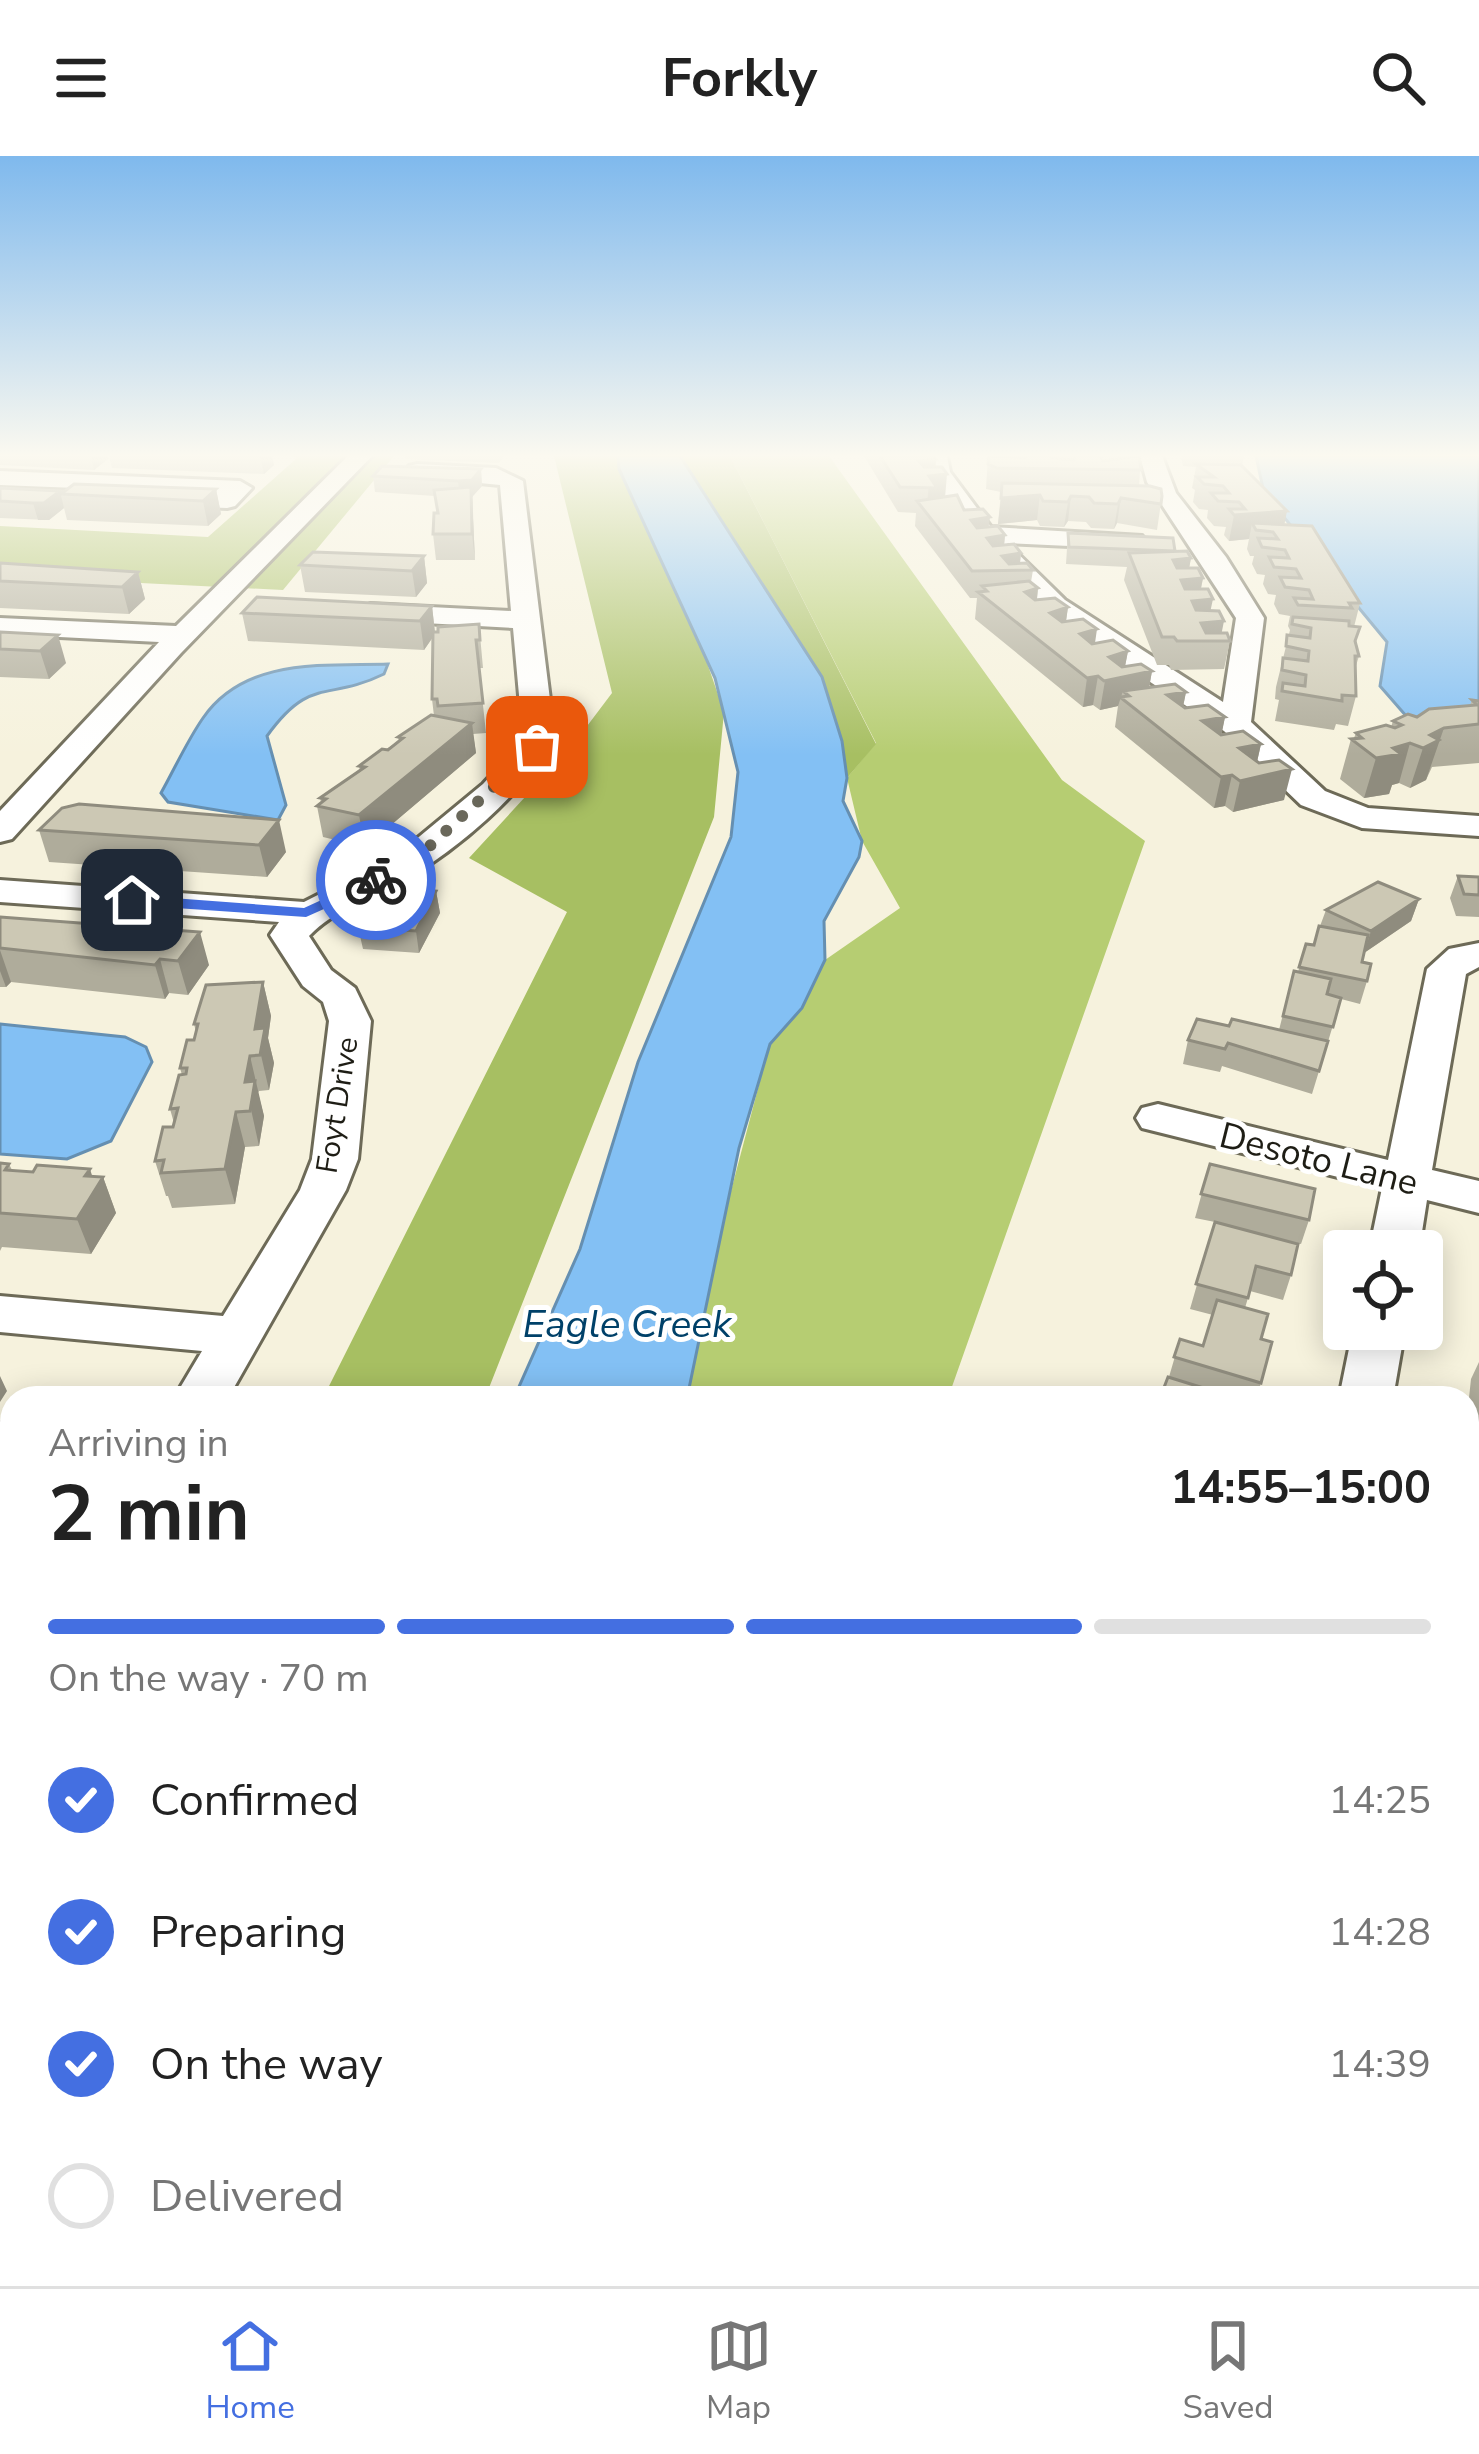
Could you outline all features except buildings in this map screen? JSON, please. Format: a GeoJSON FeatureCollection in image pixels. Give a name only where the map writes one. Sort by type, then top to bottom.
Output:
{"type":"FeatureCollection","features":[{"type":"Feature","properties":{"kind":"street"},"geometry":{"type":"LineString","coordinates":[[0,832],[177,641],[272,555]]}},
{"type":"Feature","properties":{"kind":"street"},"geometry":{"type":"LineString","coordinates":[[0,918],[297,924],[420,855],[532,754],[540,733],[520,555]]}},
{"type":"Feature","properties":{"kind":"street"},"geometry":{"type":"LineString","coordinates":[[1005,555],[1055,606],[1235,724],[1294,784],[1336,811],[1380,821],[1474,818]]}},
{"type":"Feature","properties":{"kind":"street"},"geometry":{"type":"LineString","coordinates":[[1210,555],[1250,618],[1235,724]]}},
{"type":"Feature","properties":{"kind":"street"},"geometry":{"type":"LineString","coordinates":[[351,610],[527,620]]}},
{"type":"Feature","properties":{"kind":"street"},"geometry":{"type":"LineString","coordinates":[[10,632],[177,641]]}},
{"type":"Feature","properties":{"kind":"street"},"geometry":{"type":"LineString","coordinates":[[0,891],[297,924]]}},
{"type":"Feature","properties":{"kind":"street","name":"Foyt Drive"},"geometry":{"type":"LineString","coordinates":[[207,1386],[323,1190],[335,1159],[350,1021],[341,997],[316,978],[297,924]]}},
{"type":"Feature","properties":{"kind":"street"},"geometry":{"type":"LineString","coordinates":[[1398,1230],[1447,969],[1475,956]]}},
{"type":"Feature","properties":{"kind":"street","name":"Desoto Lane"},"geometry":{"type":"LineString","coordinates":[[1158,1118],[1479,1197]]}},
{"type":"Feature","properties":{"kind":"street"},"geometry":{"type":"LineString","coordinates":[[0,1314],[236,1336]]}},
{"type":"Feature","properties":{"kind":"street"},"geometry":{"type":"LineString","coordinates":[[1368,1386],[1375,1350]]}},
{"type":"Feature","properties":{"kind":"green space"},"geometry":{"type":"Polygon","coordinates":[[[0,555],[312,555],[283,590],[0,576],[0,555]]]}},
{"type":"Feature","properties":{"kind":"green space"},"geometry":{"type":"Polygon","coordinates":[[[578,555],[670,555],[724,712],[714,817],[490,1386],[329,1386],[567,912],[469,858],[572,746],[612,693],[578,555]]]}},
{"type":"Feature","properties":{"kind":"green space"},"geometry":{"type":"Polygon","coordinates":[[[737,555],[780,555],[876,744],[847,778],[842,741],[737,555]]]}},
{"type":"Feature","properties":{"kind":"green space"},"geometry":{"type":"Polygon","coordinates":[[[781,555],[900,555],[1062,780],[1145,841],[952,1386],[689,1386],[722,1225],[770,1043],[802,1008],[825,960],[900,908],[862,841],[847,778],[876,743],[781,555]]]}},
{"type":"Feature","properties":{"kind":"water","name":"Eagle Creek"},"geometry":{"type":"Polygon","coordinates":[[[659,555],[744,555],[822,677],[842,741],[847,778],[843,801],[862,841],[859,857],[824,921],[825,960],[802,1008],[770,1044],[739,1148],[689,1386],[519,1386],[580,1249],[638,1062],[731,837],[738,772],[715,678],[659,555]]]}},
{"type":"Feature","properties":{"kind":"water"},"geometry":{"type":"Polygon","coordinates":[[[1316,555],[1479,555],[1479,722],[1414,725],[1380,686],[1387,642],[1316,555]]]}},
{"type":"Feature","properties":{"kind":"water"},"geometry":{"type":"Polygon","coordinates":[[[388,664],[384,674],[308,697],[267,736],[286,805],[278,820],[168,802],[161,793],[203,718],[241,684],[287,669],[388,664]]]}},
{"type":"Feature","properties":{"kind":"water"},"geometry":{"type":"Polygon","coordinates":[[[0,1024],[125,1037],[146,1047],[152,1062],[111,1141],[67,1159],[0,1154],[0,1024]]]}},
{"type":"Feature","properties":{"kind":"way so far"},"geometry":{"type":"LineString","coordinates":[[376,880],[420,855],[537,747]]}},
{"type":"Feature","properties":{"kind":"route"},"geometry":{"type":"LineString","coordinates":[[132,900],[306,913],[376,880]]}}]}
